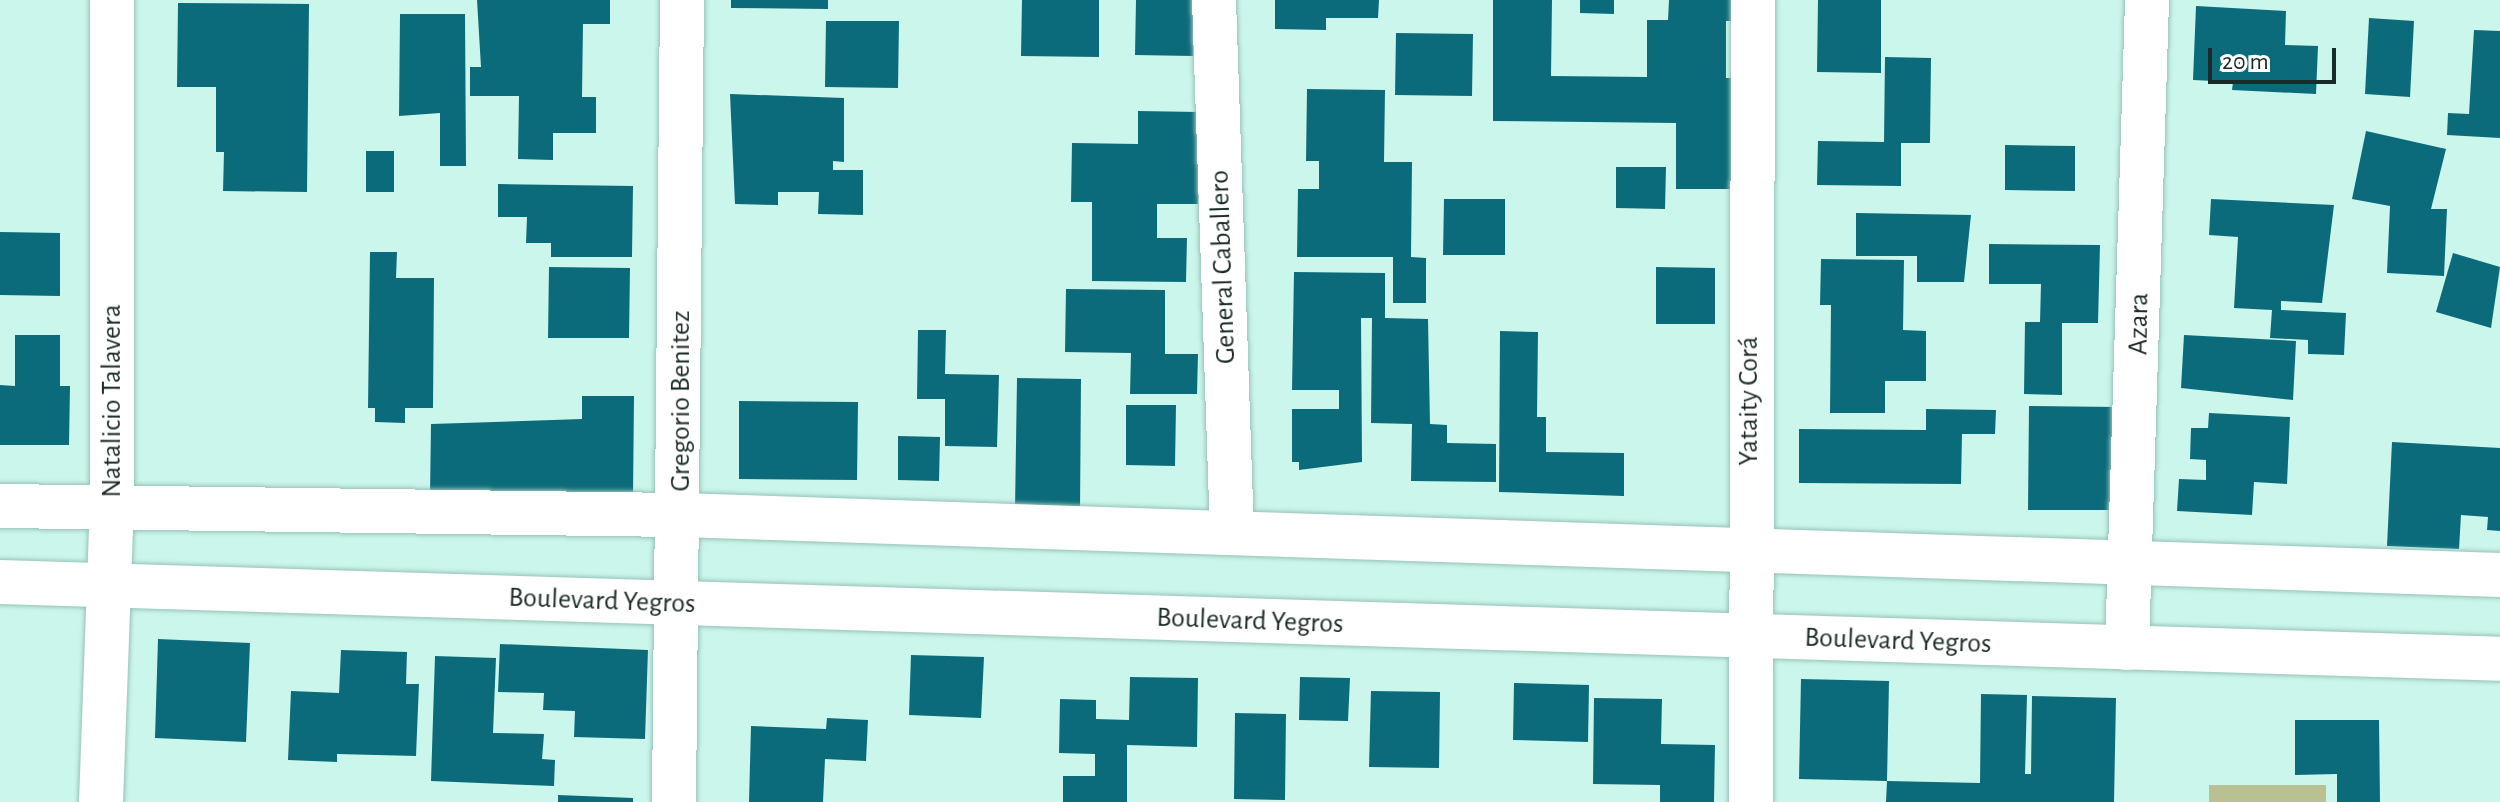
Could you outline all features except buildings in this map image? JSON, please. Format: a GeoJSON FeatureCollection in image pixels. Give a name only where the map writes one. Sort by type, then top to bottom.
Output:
{"type":"FeatureCollection","features":[{"type":"Feature","properties":{"kind":"main road","name":"Natalicio Talavera"},"geometry":{"type":"LineString","coordinates":[[101,802],[112,508],[112,0]]}},
{"type":"Feature","properties":{"kind":"main road","name":"Gregorio Benitez"},"geometry":{"type":"LineString","coordinates":[[674,802],[675,603],[681,515],[682,0]]}},
{"type":"Feature","properties":{"kind":"main road","name":"General Caballero"},"geometry":{"type":"LineString","coordinates":[[1214,0],[1232,533]]}},
{"type":"Feature","properties":{"kind":"main road","name":"Yataity Corá"},"geometry":{"type":"LineString","coordinates":[[1751,802],[1756,636],[1748,550],[1753,0]]}},
{"type":"Feature","properties":{"kind":"main road","name":"Azara"},"geometry":{"type":"LineString","coordinates":[[2127,648],[2134,563],[2147,0]]}},
{"type":"Feature","properties":{"kind":"main road"},"geometry":{"type":"LineString","coordinates":[[0,506],[681,515],[2500,575]]}},
{"type":"Feature","properties":{"kind":"main road","name":"Boulevard Yegros"},"geometry":{"type":"LineString","coordinates":[[0,582],[2500,659]]}},
{"type":"Feature","properties":{"kind":"green space"},"geometry":{"type":"Polygon","coordinates":[[[2209,785],[2326,785],[2326,802],[2209,802],[2209,785]]]}}]}
